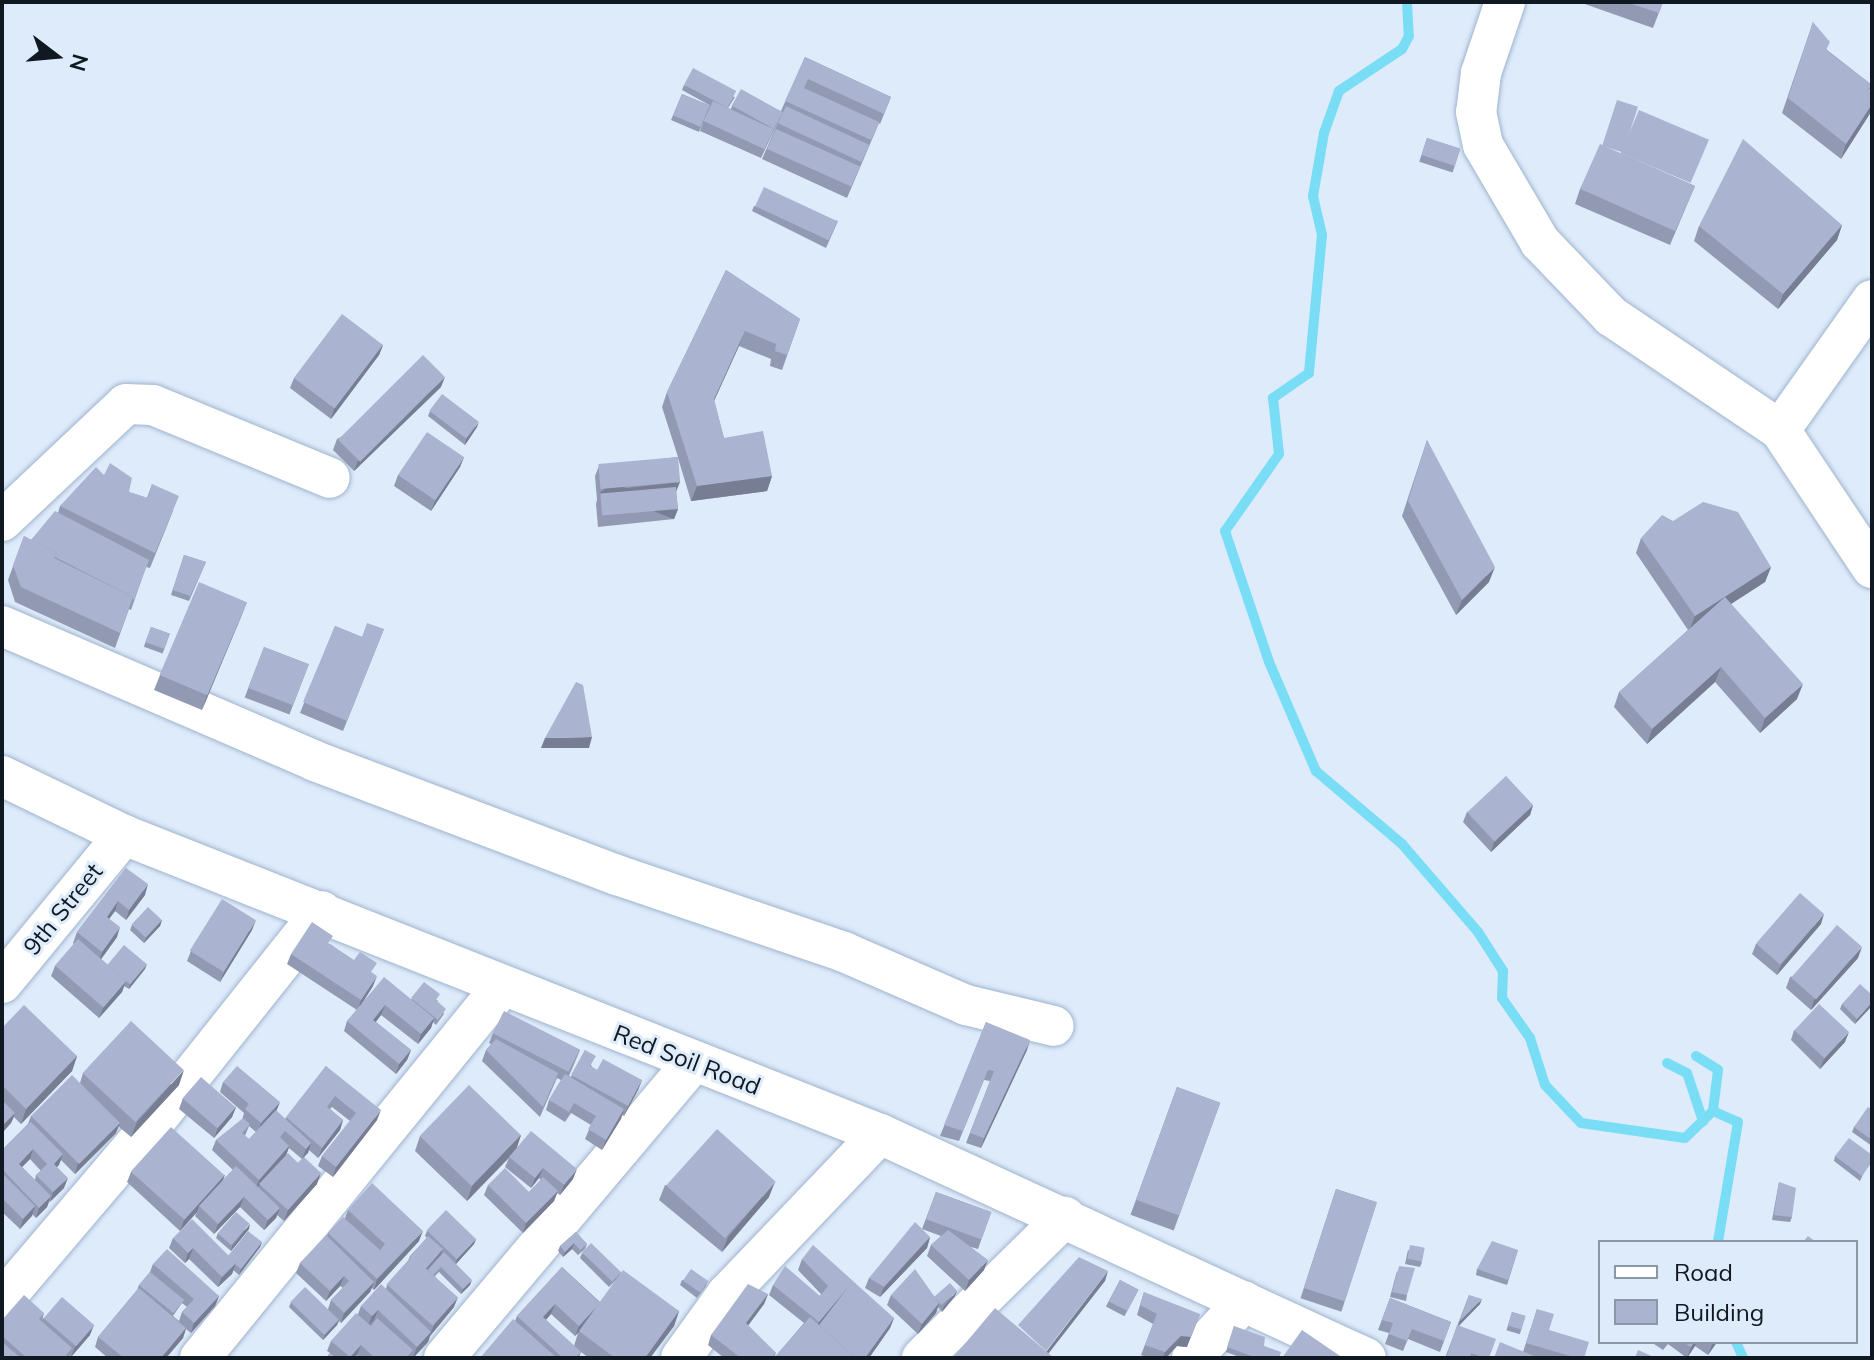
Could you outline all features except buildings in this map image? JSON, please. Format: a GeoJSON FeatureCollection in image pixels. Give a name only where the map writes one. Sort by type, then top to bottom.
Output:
{"type":"FeatureCollection","features":[{"type":"Feature","properties":{"kind":"street"},"geometry":{"type":"LineString","coordinates":[[1505,2],[1481,73],[1476,112],[1483,145],[1540,242],[1611,316],[1780,430],[1872,568]]}},
{"type":"Feature","properties":{"kind":"street"},"geometry":{"type":"LineString","coordinates":[[1780,430],[1872,300]]}},
{"type":"Feature","properties":{"kind":"street"},"geometry":{"type":"LineString","coordinates":[[2,521],[126,404],[153,405],[330,478]]}},
{"type":"Feature","properties":{"kind":"street"},"geometry":{"type":"LineString","coordinates":[[2,626],[373,783],[617,875],[844,952],[966,1005],[1054,1026]]}},
{"type":"Feature","properties":{"kind":"street","name":"Red Soil Road"},"geometry":{"type":"LineString","coordinates":[[2,776],[124,835],[322,911],[692,1063],[880,1134],[1366,1358]]}},
{"type":"Feature","properties":{"kind":"street","name":"9th Street"},"geometry":{"type":"LineString","coordinates":[[2,983],[124,835]]}},
{"type":"Feature","properties":{"kind":"street"},"geometry":{"type":"LineString","coordinates":[[2,1301],[155,1121],[322,911]]}},
{"type":"Feature","properties":{"kind":"street"},"geometry":{"type":"LineString","coordinates":[[200,1358],[501,987]]}},
{"type":"Feature","properties":{"kind":"street"},"geometry":{"type":"LineString","coordinates":[[444,1358],[692,1063]]}},
{"type":"Feature","properties":{"kind":"street"},"geometry":{"type":"LineString","coordinates":[[681,1358],[727,1294],[880,1134]]}},
{"type":"Feature","properties":{"kind":"street"},"geometry":{"type":"LineString","coordinates":[[922,1358],[1065,1217]]}},
{"type":"Feature","properties":{"kind":"street"},"geometry":{"type":"LineString","coordinates":[[1192,1358],[1244,1301]]}},
{"type":"Feature","properties":{"kind":"waterway"},"geometry":{"type":"LineString","coordinates":[[1407,2],[1409,36],[1402,49],[1339,91],[1324,133],[1313,196],[1322,235],[1309,373],[1273,398],[1279,454],[1225,531],[1269,662],[1316,771],[1402,844],[1478,932],[1503,971],[1502,998],[1530,1038],[1545,1085],[1581,1123],[1685,1138],[1713,1111],[1738,1122],[1718,1240]]}},
{"type":"Feature","properties":{"kind":"waterway"},"geometry":{"type":"LineString","coordinates":[[1696,1056],[1718,1070],[1713,1111]]}},
{"type":"Feature","properties":{"kind":"waterway"},"geometry":{"type":"LineString","coordinates":[[1667,1063],[1687,1073],[1703,1121]]}},
{"type":"Feature","properties":{"kind":"waterway"},"geometry":{"type":"LineString","coordinates":[[1737,1344],[1743,1358]]}}]}
